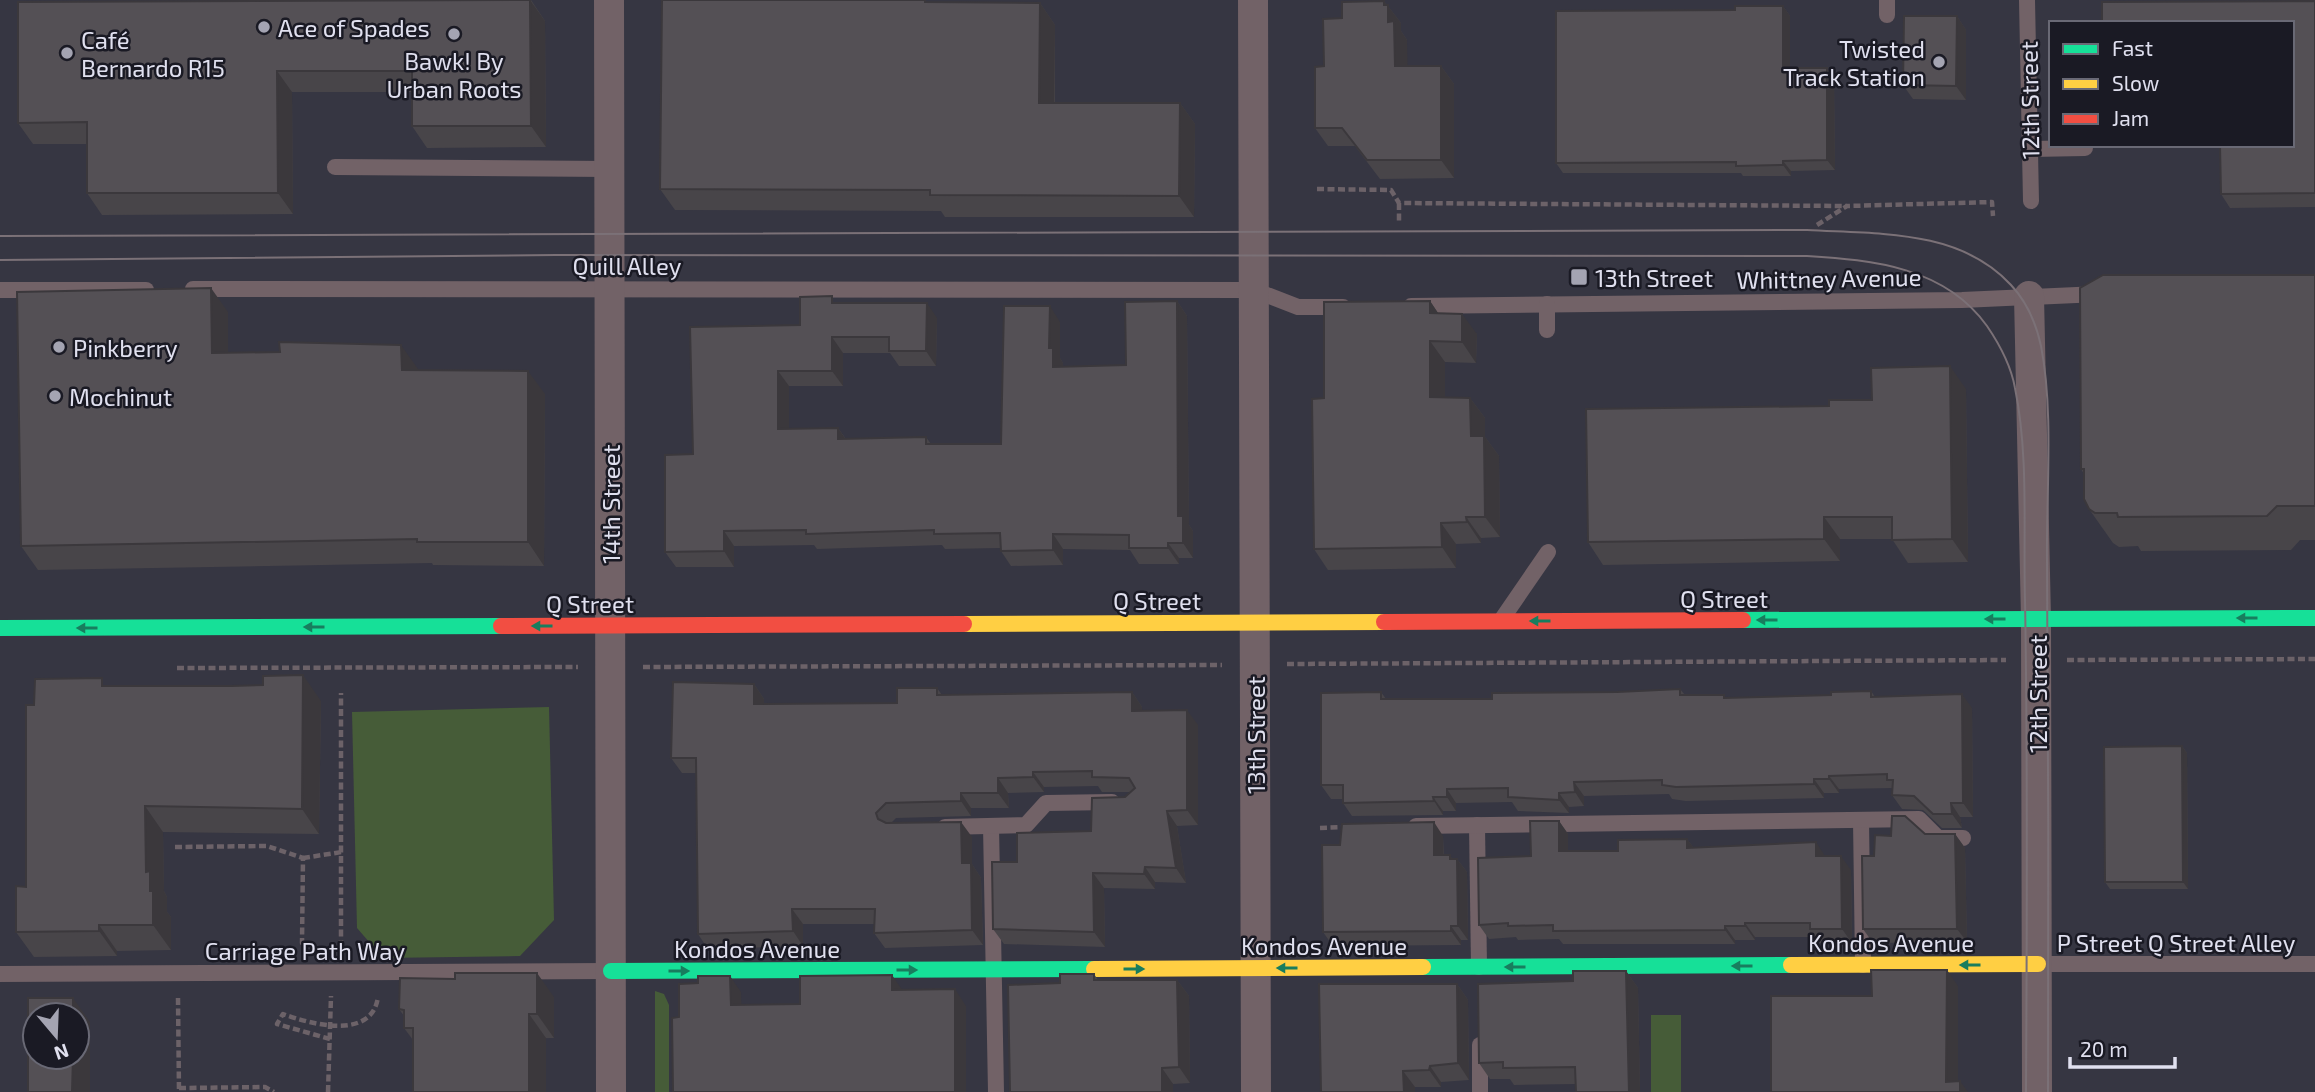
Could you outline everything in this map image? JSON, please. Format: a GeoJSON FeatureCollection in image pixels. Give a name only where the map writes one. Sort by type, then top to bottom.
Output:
{"type":"FeatureCollection","features":[{"type":"Feature","properties":{"kind":"main road","name":"Q Street"},"geometry":{"type":"LineString","coordinates":[[0,628],[2315,618]]}},
{"type":"Feature","properties":{"kind":"main road","name":"Kondos Avenue"},"geometry":{"type":"LineString","coordinates":[[611,971],[1255,968],[1479,973],[2038,964]]}},
{"type":"Feature","properties":{"kind":"street","name":"14th Street"},"geometry":{"type":"LineString","coordinates":[[609,0],[611,1092]]}},
{"type":"Feature","properties":{"kind":"street","name":"13th Street"},"geometry":{"type":"LineString","coordinates":[[1253,0],[1255,1092]]}},
{"type":"Feature","properties":{"kind":"street","name":"12th Street"},"geometry":{"type":"LineString","coordinates":[[2029,296],[2037,660],[2037,1092]]}},
{"type":"Feature","properties":{"kind":"lane","name":"12th Street"},"geometry":{"type":"LineString","coordinates":[[2027,0],[2031,201]]}},
{"type":"Feature","properties":{"kind":"lane"},"geometry":{"type":"LineString","coordinates":[[2030,149],[2085,148]]}},
{"type":"Feature","properties":{"kind":"lane"},"geometry":{"type":"LineString","coordinates":[[335,167],[609,169]]}},
{"type":"Feature","properties":{"kind":"lane","name":"Quill Alley"},"geometry":{"type":"LineString","coordinates":[[0,290],[610,287],[1254,290]]}},
{"type":"Feature","properties":{"kind":"lane"},"geometry":{"type":"LineString","coordinates":[[1254,290],[1298,307],[1358,307]]}},
{"type":"Feature","properties":{"kind":"lane"},"geometry":{"type":"LineString","coordinates":[[2029,296],[2115,293]]}},
{"type":"Feature","properties":{"kind":"lane","name":"Whittney Avenue"},"geometry":{"type":"LineString","coordinates":[[1398,306],[2029,296]]}},
{"type":"Feature","properties":{"kind":"lane"},"geometry":{"type":"LineString","coordinates":[[1547,304],[1547,330]]}},
{"type":"Feature","properties":{"kind":"lane"},"geometry":{"type":"LineString","coordinates":[[1500,621],[1548,552]]}},
{"type":"Feature","properties":{"kind":"lane"},"geometry":{"type":"LineString","coordinates":[[924,827],[1026,825],[1046,803],[1123,802]]}},
{"type":"Feature","properties":{"kind":"lane"},"geometry":{"type":"LineString","coordinates":[[1351,827],[1919,819],[1938,838],[1963,838]]}},
{"type":"Feature","properties":{"kind":"lane"},"geometry":{"type":"LineString","coordinates":[[1861,820],[1863,965]]}},
{"type":"Feature","properties":{"kind":"lane"},"geometry":{"type":"LineString","coordinates":[[1477,825],[1479,973]]}},
{"type":"Feature","properties":{"kind":"lane"},"geometry":{"type":"LineString","coordinates":[[991,827],[996,1092]]}},
{"type":"Feature","properties":{"kind":"lane","name":"P Street Q Street Alley"},"geometry":{"type":"LineString","coordinates":[[2038,964],[2315,964]]}},
{"type":"Feature","properties":{"kind":"lane","name":"Carriage Path Way"},"geometry":{"type":"LineString","coordinates":[[0,974],[611,971]]}},
{"type":"Feature","properties":{"kind":"lane"},"geometry":{"type":"LineString","coordinates":[[1480,1028],[1480,1092]]}},
{"type":"Feature","properties":{"kind":"path"},"geometry":{"type":"LineString","coordinates":[[1317,190],[1391,190],[1399,203],[1399,222]]}},
{"type":"Feature","properties":{"kind":"path"},"geometry":{"type":"LineString","coordinates":[[1399,203],[1847,206],[1992,202],[1993,216]]}},
{"type":"Feature","properties":{"kind":"path"},"geometry":{"type":"LineString","coordinates":[[1817,225],[1847,206]]}},
{"type":"Feature","properties":{"kind":"path"},"geometry":{"type":"LineString","coordinates":[[175,668],[2315,659]]}},
{"type":"Feature","properties":{"kind":"path"},"geometry":{"type":"LineString","coordinates":[[333,955],[342,945],[341,693]]}},
{"type":"Feature","properties":{"kind":"path"},"geometry":{"type":"LineString","coordinates":[[1320,828],[1351,827]]}},
{"type":"Feature","properties":{"kind":"path"},"geometry":{"type":"LineString","coordinates":[[175,847],[267,846],[303,858],[342,852]]}},
{"type":"Feature","properties":{"kind":"path"},"geometry":{"type":"LineString","coordinates":[[303,858],[302,943],[313,947]]}},
{"type":"Feature","properties":{"kind":"path"},"geometry":{"type":"LineString","coordinates":[[178,973],[179,1090],[265,1087],[274,1092]]}},
{"type":"Feature","properties":{"kind":"path"},"geometry":{"type":"LineString","coordinates":[[328,1092],[331,995]]}},
{"type":"Feature","properties":{"kind":"path"},"geometry":{"type":"LineString","coordinates":[[330,1039],[277,1024],[283,1014],[329,1026],[351,1024],[367,1017],[377,1004],[379,995]]}},
{"type":"Feature","properties":{"kind":"green space"},"geometry":{"type":"Polygon","coordinates":[[[549,707],[554,920],[520,956],[383,958],[357,928],[352,712],[549,707]]]}},
{"type":"Feature","properties":{"kind":"green space"},"geometry":{"type":"Polygon","coordinates":[[[655,991],[664,994],[669,1005],[669,1092],[655,1092],[655,991]]]}},
{"type":"Feature","properties":{"kind":"green space"},"geometry":{"type":"Polygon","coordinates":[[[1651,1015],[1681,1015],[1681,1092],[1651,1092],[1651,1015]]]}},
{"type":"Feature","properties":{"kind":"building"},"geometry":{"type":"Polygon","coordinates":[[[530,0],[531,126],[412,126],[412,71],[277,71],[278,193],[87,193],[87,122],[18,123],[18,2],[530,0]]]}},
{"type":"Feature","properties":{"kind":"building"},"geometry":{"type":"Polygon","coordinates":[[[662,0],[1040,3],[1039,103],[1180,103],[1179,196],[930,195],[930,190],[660,189],[662,0]]]}},
{"type":"Feature","properties":{"kind":"building"},"geometry":{"type":"Polygon","coordinates":[[[1384,1],[1384,5],[1388,5],[1388,22],[1394,21],[1395,66],[1441,66],[1441,160],[1367,160],[1342,128],[1315,128],[1315,67],[1324,66],[1323,19],[1342,18],[1342,2],[1384,1]]]}},
{"type":"Feature","properties":{"kind":"building"},"geometry":{"type":"Polygon","coordinates":[[[2315,1],[2315,193],[2221,194],[2220,147],[2294,147],[2294,21],[2102,21],[2102,2],[2315,1]]]}},
{"type":"Feature","properties":{"kind":"building"},"geometry":{"type":"Polygon","coordinates":[[[1735,6],[1783,6],[1783,68],[1827,68],[1827,160],[1736,166],[1736,162],[1556,163],[1556,11],[1735,10],[1735,6]]]}},
{"type":"Feature","properties":{"kind":"building"},"geometry":{"type":"Polygon","coordinates":[[[1904,16],[1957,16],[1956,86],[1903,85],[1904,16]]]}},
{"type":"Feature","properties":{"kind":"building"},"geometry":{"type":"Polygon","coordinates":[[[2103,275],[2315,275],[2315,506],[2277,506],[2267,516],[2118,517],[2117,513],[2095,513],[2089,509],[2084,499],[2084,469],[2081,469],[2080,288],[2103,275]]]}},
{"type":"Feature","properties":{"kind":"building"},"geometry":{"type":"Polygon","coordinates":[[[211,288],[212,353],[280,352],[279,342],[401,345],[402,370],[528,371],[528,542],[417,542],[417,539],[21,546],[17,292],[211,288]]]}},
{"type":"Feature","properties":{"kind":"building"},"geometry":{"type":"Polygon","coordinates":[[[832,296],[832,303],[927,303],[926,351],[889,351],[889,337],[832,337],[832,371],[778,371],[778,429],[838,428],[838,439],[926,437],[926,444],[1001,444],[1004,306],[1050,306],[1049,348],[1053,348],[1053,367],[1126,365],[1125,302],[1177,301],[1178,516],[1183,516],[1183,543],[1168,543],[1168,548],[1129,548],[1129,535],[1053,534],[1053,550],[1001,551],[1000,533],[934,534],[934,530],[806,534],[806,530],[724,531],[724,551],[665,552],[665,455],[693,454],[690,327],[800,325],[800,297],[832,296]]]}},
{"type":"Feature","properties":{"kind":"building"},"geometry":{"type":"Polygon","coordinates":[[[1430,301],[1430,313],[1462,314],[1462,342],[1430,341],[1430,397],[1470,398],[1471,436],[1484,436],[1485,517],[1466,517],[1467,522],[1441,523],[1442,547],[1314,549],[1312,399],[1324,398],[1324,302],[1430,301]]]}},
{"type":"Feature","properties":{"kind":"building"},"geometry":{"type":"Polygon","coordinates":[[[1950,366],[1952,539],[1892,540],[1892,517],[1824,517],[1824,539],[1588,542],[1586,409],[1829,406],[1829,400],[1872,400],[1871,368],[1950,366]]]}},
{"type":"Feature","properties":{"kind":"building"},"geometry":{"type":"Polygon","coordinates":[[[303,675],[302,809],[145,806],[146,872],[150,871],[150,891],[153,891],[153,925],[99,925],[99,931],[16,932],[16,886],[26,887],[26,705],[34,705],[35,679],[102,678],[102,686],[231,686],[263,685],[263,676],[303,675]]]}},
{"type":"Feature","properties":{"kind":"building"},"geometry":{"type":"Polygon","coordinates":[[[673,682],[754,684],[754,704],[897,703],[897,688],[937,688],[937,695],[1132,692],[1132,711],[1187,710],[1187,810],[1167,811],[1176,868],[1145,867],[1144,874],[1093,873],[1094,932],[993,929],[992,862],[1017,862],[1017,833],[1091,831],[1092,798],[1125,797],[1135,788],[1129,778],[1092,777],[1092,771],[1033,772],[1033,777],[998,778],[998,793],[961,793],[961,801],[886,803],[876,813],[878,819],[886,823],[961,822],[962,863],[971,863],[972,930],[874,933],[875,909],[792,909],[793,931],[698,934],[696,758],[671,758],[673,682]]]}},
{"type":"Feature","properties":{"kind":"building"},"geometry":{"type":"Polygon","coordinates":[[[1680,689],[1680,695],[1724,695],[1724,698],[1871,691],[1871,697],[1962,694],[1963,803],[1951,803],[1952,814],[1933,814],[1914,796],[1892,795],[1893,780],[1887,780],[1887,774],[1829,776],[1829,779],[1814,779],[1814,784],[1676,787],[1662,785],[1662,780],[1574,782],[1575,792],[1559,793],[1559,800],[1508,797],[1508,788],[1447,789],[1447,797],[1433,797],[1434,801],[1343,803],[1343,785],[1321,785],[1321,693],[1381,692],[1381,699],[1492,699],[1492,693],[1680,689]]]}},
{"type":"Feature","properties":{"kind":"building"},"geometry":{"type":"Polygon","coordinates":[[[2182,746],[2183,882],[2105,882],[2104,747],[2182,746]]]}},
{"type":"Feature","properties":{"kind":"building"},"geometry":{"type":"Polygon","coordinates":[[[1892,816],[1905,816],[1925,834],[1955,834],[1957,929],[1863,929],[1862,856],[1874,856],[1875,835],[1891,836],[1892,816]]]}},
{"type":"Feature","properties":{"kind":"building"},"geometry":{"type":"Polygon","coordinates":[[[1530,821],[1559,821],[1559,851],[1618,851],[1618,840],[1687,839],[1687,848],[1816,842],[1816,856],[1841,856],[1842,929],[1810,929],[1810,923],[1745,923],[1745,926],[1725,926],[1725,930],[1553,931],[1553,925],[1479,925],[1478,858],[1531,856],[1530,821]]]}},
{"type":"Feature","properties":{"kind":"building"},"geometry":{"type":"Polygon","coordinates":[[[1434,822],[1434,855],[1450,855],[1450,859],[1457,859],[1458,926],[1451,926],[1451,931],[1323,932],[1322,845],[1340,845],[1342,824],[1434,822]]]}},
{"type":"Feature","properties":{"kind":"building"},"geometry":{"type":"Polygon","coordinates":[[[1871,970],[1947,970],[1946,1082],[1960,1081],[1960,1092],[1771,1092],[1771,996],[1872,996],[1871,970]]]}},
{"type":"Feature","properties":{"kind":"building"},"geometry":{"type":"Polygon","coordinates":[[[1573,971],[1626,971],[1629,1092],[1576,1092],[1575,1067],[1503,1068],[1503,1062],[1479,1063],[1478,984],[1573,981],[1573,971]]]}},
{"type":"Feature","properties":{"kind":"building"},"geometry":{"type":"Polygon","coordinates":[[[455,973],[537,973],[537,1014],[529,1014],[529,1092],[413,1092],[413,1028],[404,1028],[404,1010],[399,1009],[400,978],[455,979],[455,973]]]}},
{"type":"Feature","properties":{"kind":"building"},"geometry":{"type":"Polygon","coordinates":[[[1060,974],[1094,974],[1094,980],[1177,980],[1179,1067],[1162,1068],[1162,1092],[1010,1092],[1008,985],[1060,983],[1060,974]]]}},
{"type":"Feature","properties":{"kind":"building"},"geometry":{"type":"Polygon","coordinates":[[[892,975],[892,990],[955,989],[955,1092],[673,1092],[672,1018],[679,1017],[679,984],[698,983],[698,976],[730,976],[731,1005],[800,1004],[800,976],[892,975]]]}},
{"type":"Feature","properties":{"kind":"building"},"geometry":{"type":"Polygon","coordinates":[[[1319,984],[1457,984],[1458,1063],[1430,1066],[1429,1070],[1403,1071],[1404,1092],[1321,1092],[1319,984]]]}},
{"type":"Feature","properties":{"kind":"building"},"geometry":{"type":"Polygon","coordinates":[[[28,998],[73,998],[73,1001],[28,1001],[28,998]]]}},
{"type":"Feature","properties":{"kind":"building"},"geometry":{"type":"Polygon","coordinates":[[[28,1071],[73,1071],[72,1092],[28,1092],[28,1071]]]}},
{"type":"Feature","properties":{"kind":"tram line"},"geometry":{"type":"LineString","coordinates":[[0,236],[1807,230],[1889,234],[1942,244],[1967,253],[1990,267],[2022,298],[2036,329],[2045,371],[2048,453],[2048,1092]]}},
{"type":"Feature","properties":{"kind":"tram line"},"geometry":{"type":"LineString","coordinates":[[0,260],[556,255],[1807,256],[1882,264],[1929,279],[1970,306],[1987,326],[2001,348],[2011,372],[2019,414],[2025,574],[2026,1092]]}},
{"type":"Feature","properties":{"kind":"traffic: fast"},"geometry":{"type":"LineString","coordinates":[[1743,620],[2315,618]]}},
{"type":"Feature","properties":{"kind":"traffic: fast"},"geometry":{"type":"LineString","coordinates":[[0,628],[501,626]]}},
{"type":"Feature","properties":{"kind":"traffic: fast"},"geometry":{"type":"LineString","coordinates":[[1423,967],[1791,965]]}},
{"type":"Feature","properties":{"kind":"traffic: fast"},"geometry":{"type":"LineString","coordinates":[[611,971],[1094,969]]}},
{"type":"Feature","properties":{"kind":"traffic: slow"},"geometry":{"type":"LineString","coordinates":[[964,624],[1384,622]]}},
{"type":"Feature","properties":{"kind":"traffic: slow"},"geometry":{"type":"LineString","coordinates":[[1791,965],[2038,964]]}},
{"type":"Feature","properties":{"kind":"traffic: slow"},"geometry":{"type":"LineString","coordinates":[[1094,969],[1423,967]]}},
{"type":"Feature","properties":{"kind":"traffic: jam"},"geometry":{"type":"LineString","coordinates":[[1384,622],[1743,620]]}},
{"type":"Feature","properties":{"kind":"traffic: jam"},"geometry":{"type":"LineString","coordinates":[[501,626],[964,624]]}},
{"type":"Feature","properties":{"kind":"place","name":"Ace of Spades"},"geometry":{"type":"Point","coordinates":[264,27]}},
{"type":"Feature","properties":{"kind":"place","name":"Bawk! By Urban Roots"},"geometry":{"type":"Point","coordinates":[454,34]}},
{"type":"Feature","properties":{"kind":"place","name":"Café Bernardo R15"},"geometry":{"type":"Point","coordinates":[67,53]}},
{"type":"Feature","properties":{"kind":"place","name":"Twisted Track Station"},"geometry":{"type":"Point","coordinates":[1939,62]}},
{"type":"Feature","properties":{"kind":"place","name":"13th Street"},"geometry":{"type":"Point","coordinates":[1579,277]}},
{"type":"Feature","properties":{"kind":"place","name":"Pinkberry"},"geometry":{"type":"Point","coordinates":[59,347]}},
{"type":"Feature","properties":{"kind":"place","name":"Mochinut"},"geometry":{"type":"Point","coordinates":[55,396]}}]}
